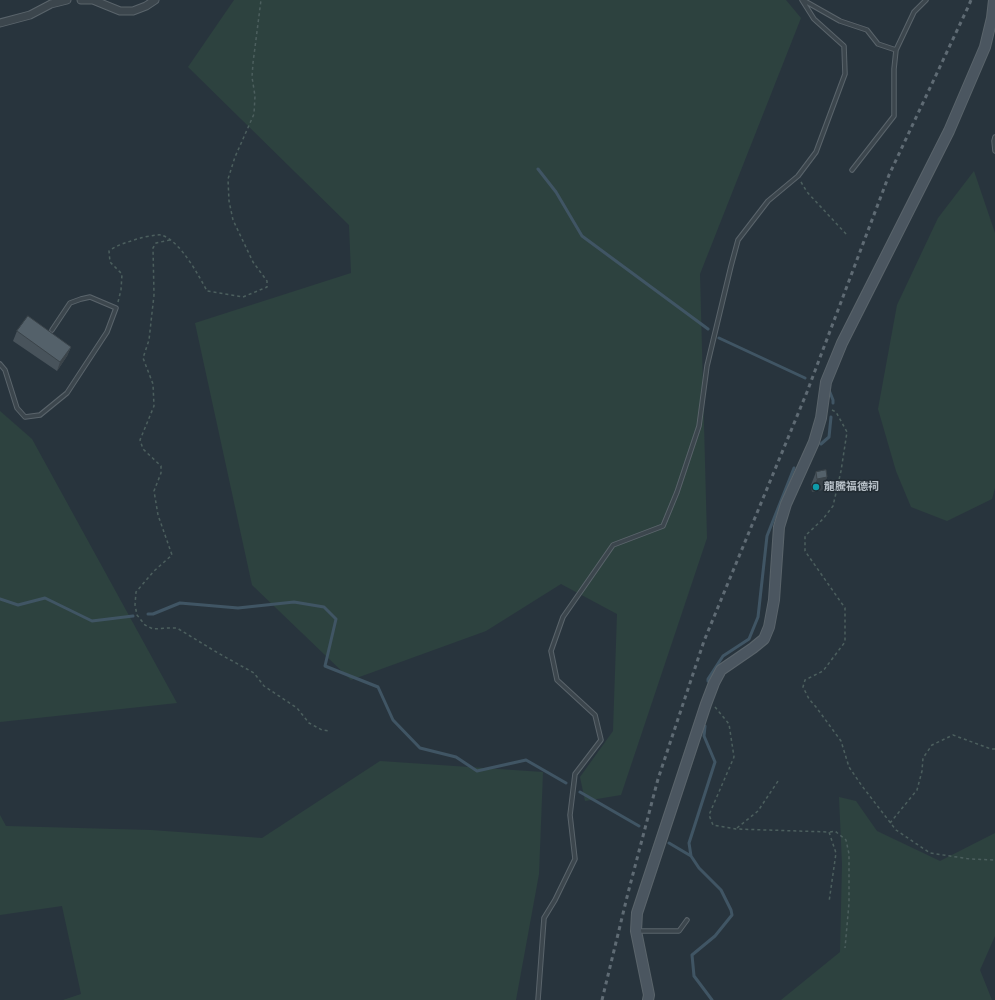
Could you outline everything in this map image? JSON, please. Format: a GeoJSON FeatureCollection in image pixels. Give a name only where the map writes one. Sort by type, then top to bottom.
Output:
{"type":"FeatureCollection","features":[{"type":"Feature","properties":{"kind":"street"},"geometry":{"type":"LineString","coordinates":[[0,23],[30,15],[51,4],[67,0]]}},
{"type":"Feature","properties":{"kind":"street"},"geometry":{"type":"LineString","coordinates":[[81,0],[93,0],[120,11],[134,11],[155,0]]}},
{"type":"Feature","properties":{"kind":"street"},"geometry":{"type":"LineString","coordinates":[[648,1000],[649,995],[636,931],[637,913],[708,697],[721,670],[764,639],[769,627],[774,600],[779,527],[786,504],[814,442],[821,418],[826,382],[842,343],[949,131],[985,47],[992,18],[994,0]]}},
{"type":"Feature","properties":{"kind":"lane"},"geometry":{"type":"LineString","coordinates":[[802,0],[840,21],[867,30],[878,44],[896,50]]}},
{"type":"Feature","properties":{"kind":"lane"},"geometry":{"type":"LineString","coordinates":[[538,1000],[544,918],[555,900],[575,859],[570,815],[575,774],[601,740],[595,715],[557,680],[551,652],[564,617],[613,545],[663,526],[700,426],[707,366],[730,266],[738,240],[768,201],[798,176],[816,152],[845,74],[844,46],[814,20],[802,0]]}},
{"type":"Feature","properties":{"kind":"lane"},"geometry":{"type":"LineString","coordinates":[[852,170],[894,116],[894,69],[896,50],[914,12],[926,0]]}},
{"type":"Feature","properties":{"kind":"lane"},"geometry":{"type":"LineString","coordinates":[[995,137],[995,151]]}},
{"type":"Feature","properties":{"kind":"lane"},"geometry":{"type":"LineString","coordinates":[[0,364],[6,370],[17,408],[25,417],[40,415],[67,393],[106,332],[116,308],[90,297],[81,299],[70,303],[52,330]]}},
{"type":"Feature","properties":{"kind":"lane"},"geometry":{"type":"LineString","coordinates":[[636,931],[679,931],[687,920]]}},
{"type":"Feature","properties":{"kind":"path"},"geometry":{"type":"LineString","coordinates":[[116,308],[121,290],[122,274],[110,262],[110,252],[115,247],[139,238],[161,234],[177,246],[194,267],[207,292],[243,297],[267,287],[267,281],[253,262],[233,220],[229,201],[228,179],[235,157],[254,114],[255,96],[252,77],[261,0]]}},
{"type":"Feature","properties":{"kind":"path"},"geometry":{"type":"LineString","coordinates":[[798,176],[807,192],[846,236]]}},
{"type":"Feature","properties":{"kind":"path"},"geometry":{"type":"LineString","coordinates":[[170,240],[156,243],[153,248],[154,296],[149,340],[143,358],[153,384],[154,406],[140,440],[143,449],[161,466],[161,473],[154,491],[158,515],[172,555],[154,571],[136,592],[135,605],[137,615],[145,625],[153,630],[177,628],[254,673],[264,686],[297,708],[309,723],[322,730],[330,731]]}},
{"type":"Feature","properties":{"kind":"path"},"geometry":{"type":"LineString","coordinates":[[822,407],[836,412],[847,432],[841,471],[833,506],[823,519],[805,536],[805,551],[845,608],[845,642],[823,671],[805,680],[803,687],[808,700],[816,707],[841,741],[849,767],[896,830],[930,853],[970,859],[995,860]]}},
{"type":"Feature","properties":{"kind":"path"},"geometry":{"type":"LineString","coordinates":[[708,697],[729,724],[734,757],[709,815],[713,825],[736,829],[835,831],[846,840],[849,854],[849,903],[845,948]]}},
{"type":"Feature","properties":{"kind":"path"},"geometry":{"type":"LineString","coordinates":[[890,823],[917,790],[922,771],[923,758],[932,744],[953,735],[991,749],[995,749]]}},
{"type":"Feature","properties":{"kind":"path"},"geometry":{"type":"LineString","coordinates":[[736,829],[758,811],[778,781]]}},
{"type":"Feature","properties":{"kind":"path"},"geometry":{"type":"LineString","coordinates":[[829,832],[836,853],[829,902]]}},
{"type":"Feature","properties":{"kind":"green space"},"geometry":{"type":"Polygon","coordinates":[[[234,0],[786,0],[801,18],[700,274],[707,538],[621,795],[585,801],[580,777],[613,731],[617,614],[561,584],[486,631],[351,680],[252,585],[195,323],[351,273],[349,225],[188,67],[234,0]]]}},
{"type":"Feature","properties":{"kind":"green space"},"geometry":{"type":"Polygon","coordinates":[[[974,171],[995,233],[995,488],[992,499],[947,521],[911,507],[896,471],[878,409],[897,305],[938,218],[974,171]]]}},
{"type":"Feature","properties":{"kind":"green space"},"geometry":{"type":"Polygon","coordinates":[[[0,411],[32,439],[177,703],[0,722],[0,411]]]}},
{"type":"Feature","properties":{"kind":"green space"},"geometry":{"type":"Polygon","coordinates":[[[380,761],[543,772],[539,874],[516,1000],[63,1000],[81,994],[62,906],[0,915],[0,815],[6,826],[151,830],[262,838],[380,761]]]}},
{"type":"Feature","properties":{"kind":"green space"},"geometry":{"type":"Polygon","coordinates":[[[839,797],[856,801],[877,831],[940,861],[995,833],[995,936],[980,970],[992,1000],[781,1000],[840,952],[842,864],[839,797]]]}},
{"type":"Feature","properties":{"kind":"building"},"geometry":{"type":"Polygon","coordinates":[[[28,316],[71,347],[60,362],[17,331],[28,316]]]}},
{"type":"Feature","properties":{"kind":"building"},"geometry":{"type":"Polygon","coordinates":[[[826,470],[827,477],[817,479],[816,472],[826,470]]]}},
{"type":"Feature","properties":{"kind":"waterway"},"geometry":{"type":"LineString","coordinates":[[538,169],[556,192],[582,236],[708,329]]}},
{"type":"Feature","properties":{"kind":"waterway"},"geometry":{"type":"LineString","coordinates":[[719,338],[805,378]]}},
{"type":"Feature","properties":{"kind":"waterway"},"geometry":{"type":"LineString","coordinates":[[829,390],[833,403]]}},
{"type":"Feature","properties":{"kind":"waterway"},"geometry":{"type":"LineString","coordinates":[[821,444],[829,437],[831,417]]}},
{"type":"Feature","properties":{"kind":"waterway"},"geometry":{"type":"LineString","coordinates":[[708,681],[723,656],[749,639],[758,617],[767,536],[794,468]]}},
{"type":"Feature","properties":{"kind":"waterway"},"geometry":{"type":"LineString","coordinates":[[0,599],[18,605],[45,598],[92,621],[133,616]]}},
{"type":"Feature","properties":{"kind":"waterway"},"geometry":{"type":"LineString","coordinates":[[148,614],[153,614],[180,603],[238,608],[294,602],[324,607],[336,619],[325,666],[378,687],[393,720],[420,748],[456,757],[477,771],[526,760],[566,783]]}},
{"type":"Feature","properties":{"kind":"waterway"},"geometry":{"type":"LineString","coordinates":[[705,726],[704,736],[715,762],[689,843],[691,856],[699,868],[721,890],[732,915],[715,936],[692,955],[694,976],[712,1000]]}},
{"type":"Feature","properties":{"kind":"waterway"},"geometry":{"type":"LineString","coordinates":[[580,792],[639,826]]}},
{"type":"Feature","properties":{"kind":"waterway"},"geometry":{"type":"LineString","coordinates":[[669,843],[691,856]]}},
{"type":"Feature","properties":{"kind":"railway"},"geometry":{"type":"LineString","coordinates":[[602,1000],[658,779],[704,641],[807,392],[889,175],[971,0]]}},
{"type":"Feature","properties":{"kind":"place","name":"龍騰福德祠"},"geometry":{"type":"Point","coordinates":[816,487]}}]}
